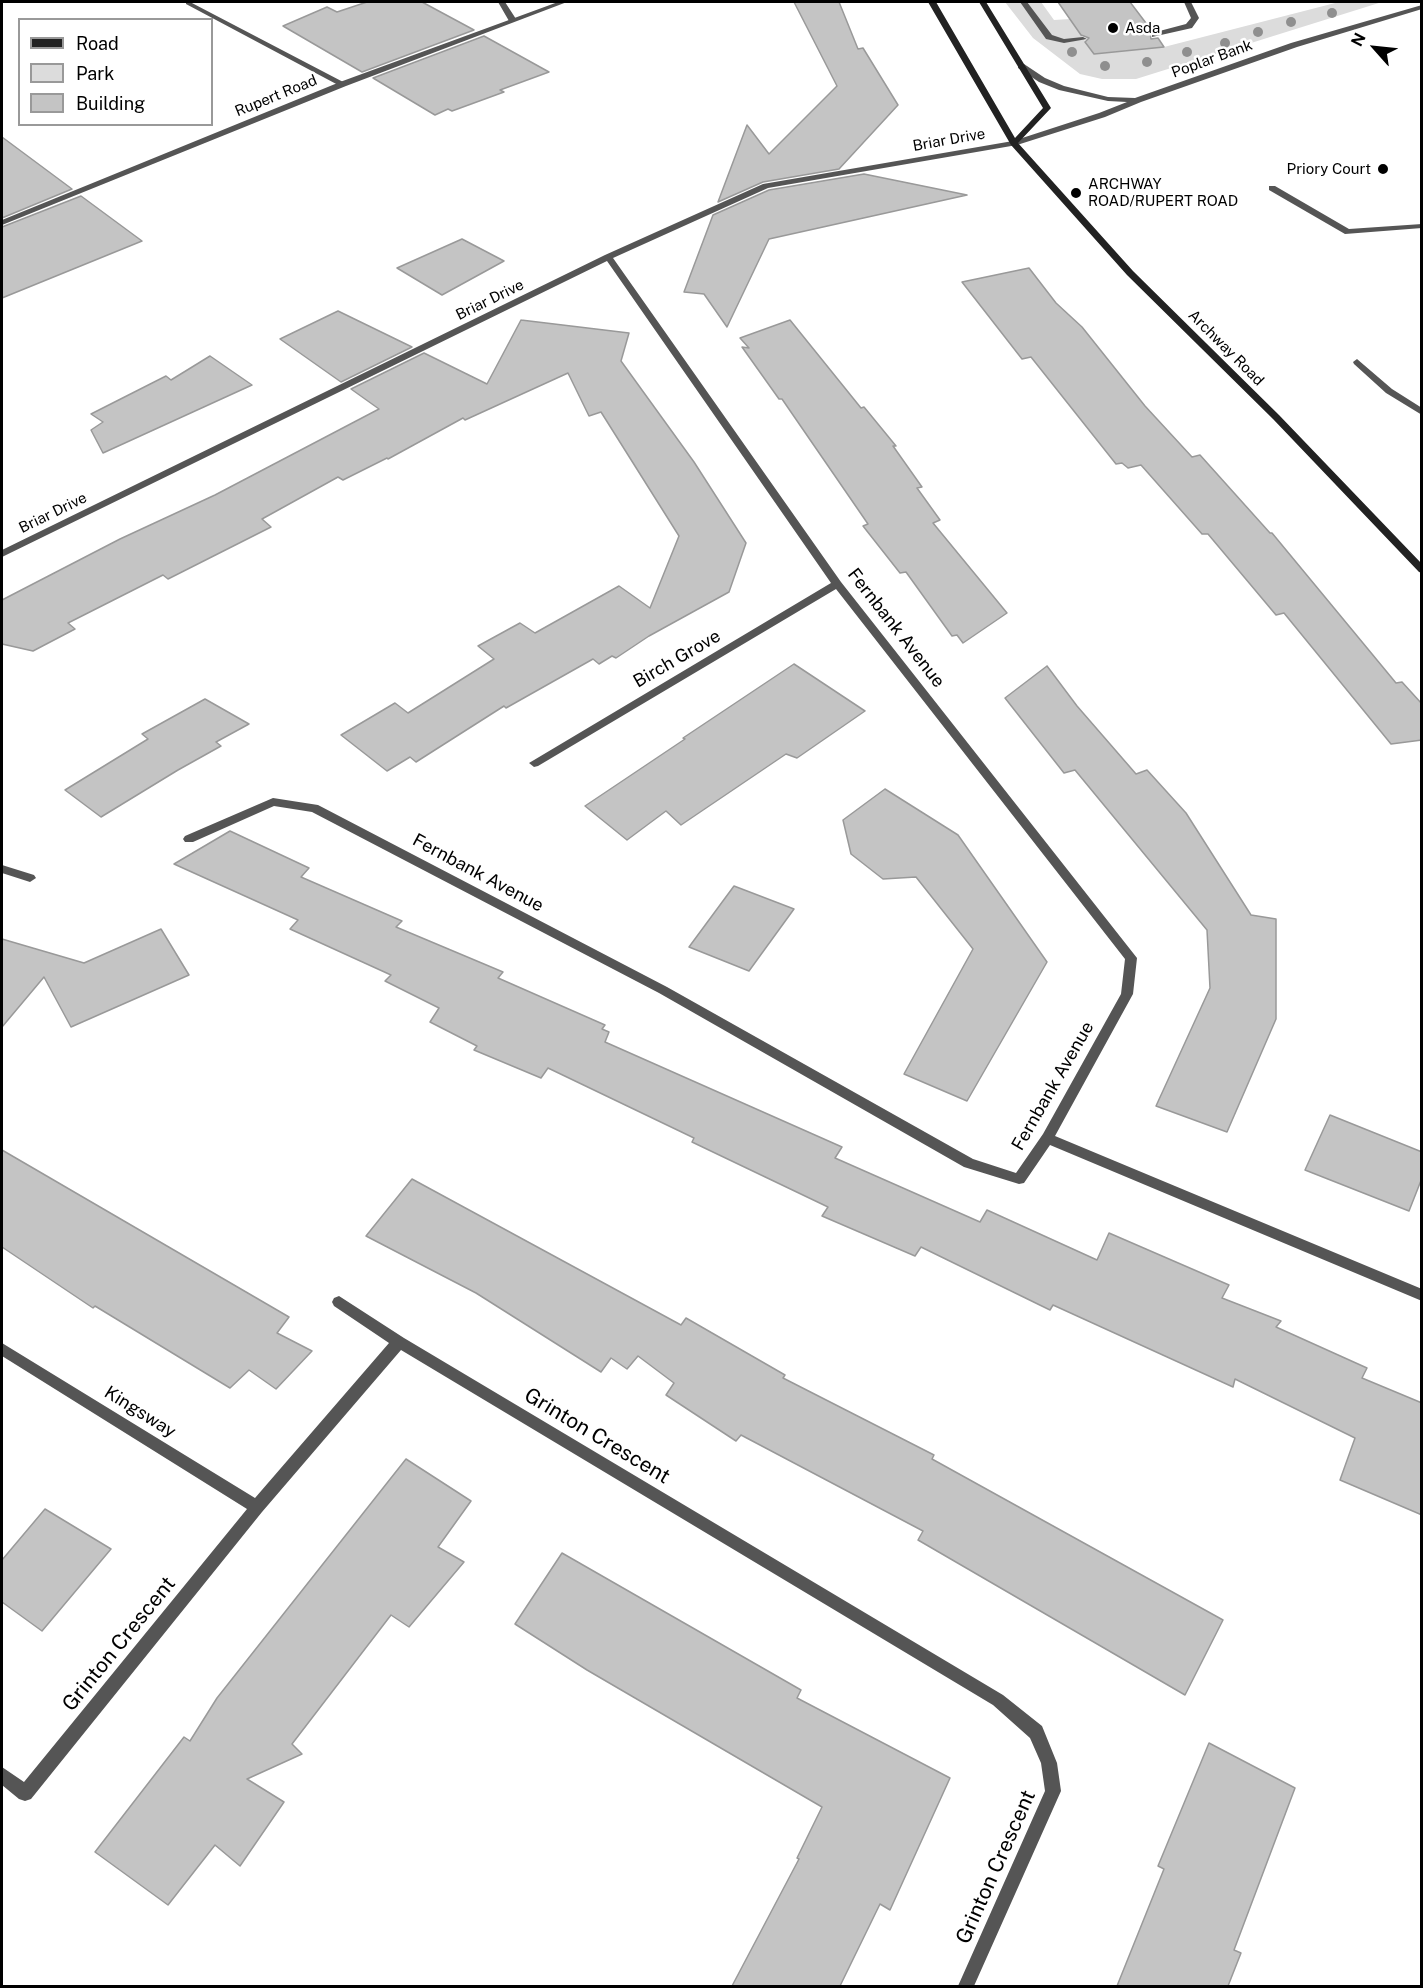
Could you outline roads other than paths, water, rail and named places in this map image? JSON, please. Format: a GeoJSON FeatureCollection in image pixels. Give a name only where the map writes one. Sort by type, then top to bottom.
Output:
{"type":"FeatureCollection","features":[{"type":"Feature","properties":{"kind":"main road","name":"Archway Road"},"geometry":{"type":"LineString","coordinates":[[932,2],[1014,143],[1130,273],[1276,417],[1422,570]]}},
{"type":"Feature","properties":{"kind":"main road"},"geometry":{"type":"LineString","coordinates":[[983,2],[1047,108],[1014,143]]}},
{"type":"Feature","properties":{"kind":"street"},"geometry":{"type":"LineString","coordinates":[[502,2],[512,19]]}},
{"type":"Feature","properties":{"kind":"street","name":"Rupert Road"},"geometry":{"type":"LineString","coordinates":[[2,223],[343,84],[512,19],[563,2]]}},
{"type":"Feature","properties":{"kind":"street"},"geometry":{"type":"LineString","coordinates":[[1024,2],[1049,37],[1064,40],[1083,39]]}},
{"type":"Feature","properties":{"kind":"street"},"geometry":{"type":"LineString","coordinates":[[1155,35],[1189,27],[1195,18],[1188,2]]}},
{"type":"Feature","properties":{"kind":"street"},"geometry":{"type":"LineString","coordinates":[[188,3],[343,84]]}},
{"type":"Feature","properties":{"kind":"street","name":"Poplar Bank"},"geometry":{"type":"LineString","coordinates":[[1014,143],[1102,115],[1294,45],[1422,7]]}},
{"type":"Feature","properties":{"kind":"street"},"geometry":{"type":"LineString","coordinates":[[1021,66],[1042,80],[1062,88],[1108,99],[1138,100]]}},
{"type":"Feature","properties":{"kind":"street","name":"Briar Drive"},"geometry":{"type":"LineString","coordinates":[[2,554],[608,257],[766,186],[1014,143]]}},
{"type":"Feature","properties":{"kind":"street"},"geometry":{"type":"LineString","coordinates":[[1272,188],[1348,232],[1422,226]]}},
{"type":"Feature","properties":{"kind":"street","name":"Fernbank Avenue"},"geometry":{"type":"LineString","coordinates":[[189,839],[273,802],[314,808],[663,990],[969,1163],[1019,1179],[1047,1138],[1127,994],[1131,958],[837,584],[608,257]]}},
{"type":"Feature","properties":{"kind":"street"},"geometry":{"type":"LineString","coordinates":[[1357,362],[1389,391],[1422,412]]}},
{"type":"Feature","properties":{"kind":"street","name":"Birch Grove"},"geometry":{"type":"LineString","coordinates":[[534,763],[837,584]]}},
{"type":"Feature","properties":{"kind":"street"},"geometry":{"type":"LineString","coordinates":[[2,869],[30,878]]}},
{"type":"Feature","properties":{"kind":"street"},"geometry":{"type":"LineString","coordinates":[[1047,1138],[1422,1295]]}},
{"type":"Feature","properties":{"kind":"street"},"geometry":{"type":"LineString","coordinates":[[339,1302],[399,1341]]}},
{"type":"Feature","properties":{"kind":"street","name":"Grinton Crescent"},"geometry":{"type":"LineString","coordinates":[[2,1775],[25,1793],[257,1508],[399,1341],[998,1700],[1036,1732],[1049,1763],[1053,1791],[966,1986]]}},
{"type":"Feature","properties":{"kind":"street","name":"Kingsway"},"geometry":{"type":"LineString","coordinates":[[2,1349],[257,1508]]}},
{"type":"Feature","properties":{"kind":"place","name":"Asda"},"geometry":{"type":"Point","coordinates":[1113,28]}},
{"type":"Feature","properties":{"kind":"place","name":"Priory Court"},"geometry":{"type":"Point","coordinates":[1383,169]}},
{"type":"Feature","properties":{"kind":"place","name":"ARCHWAY ROAD/RUPERT ROAD"},"geometry":{"type":"Point","coordinates":[1076,193]}}]}
